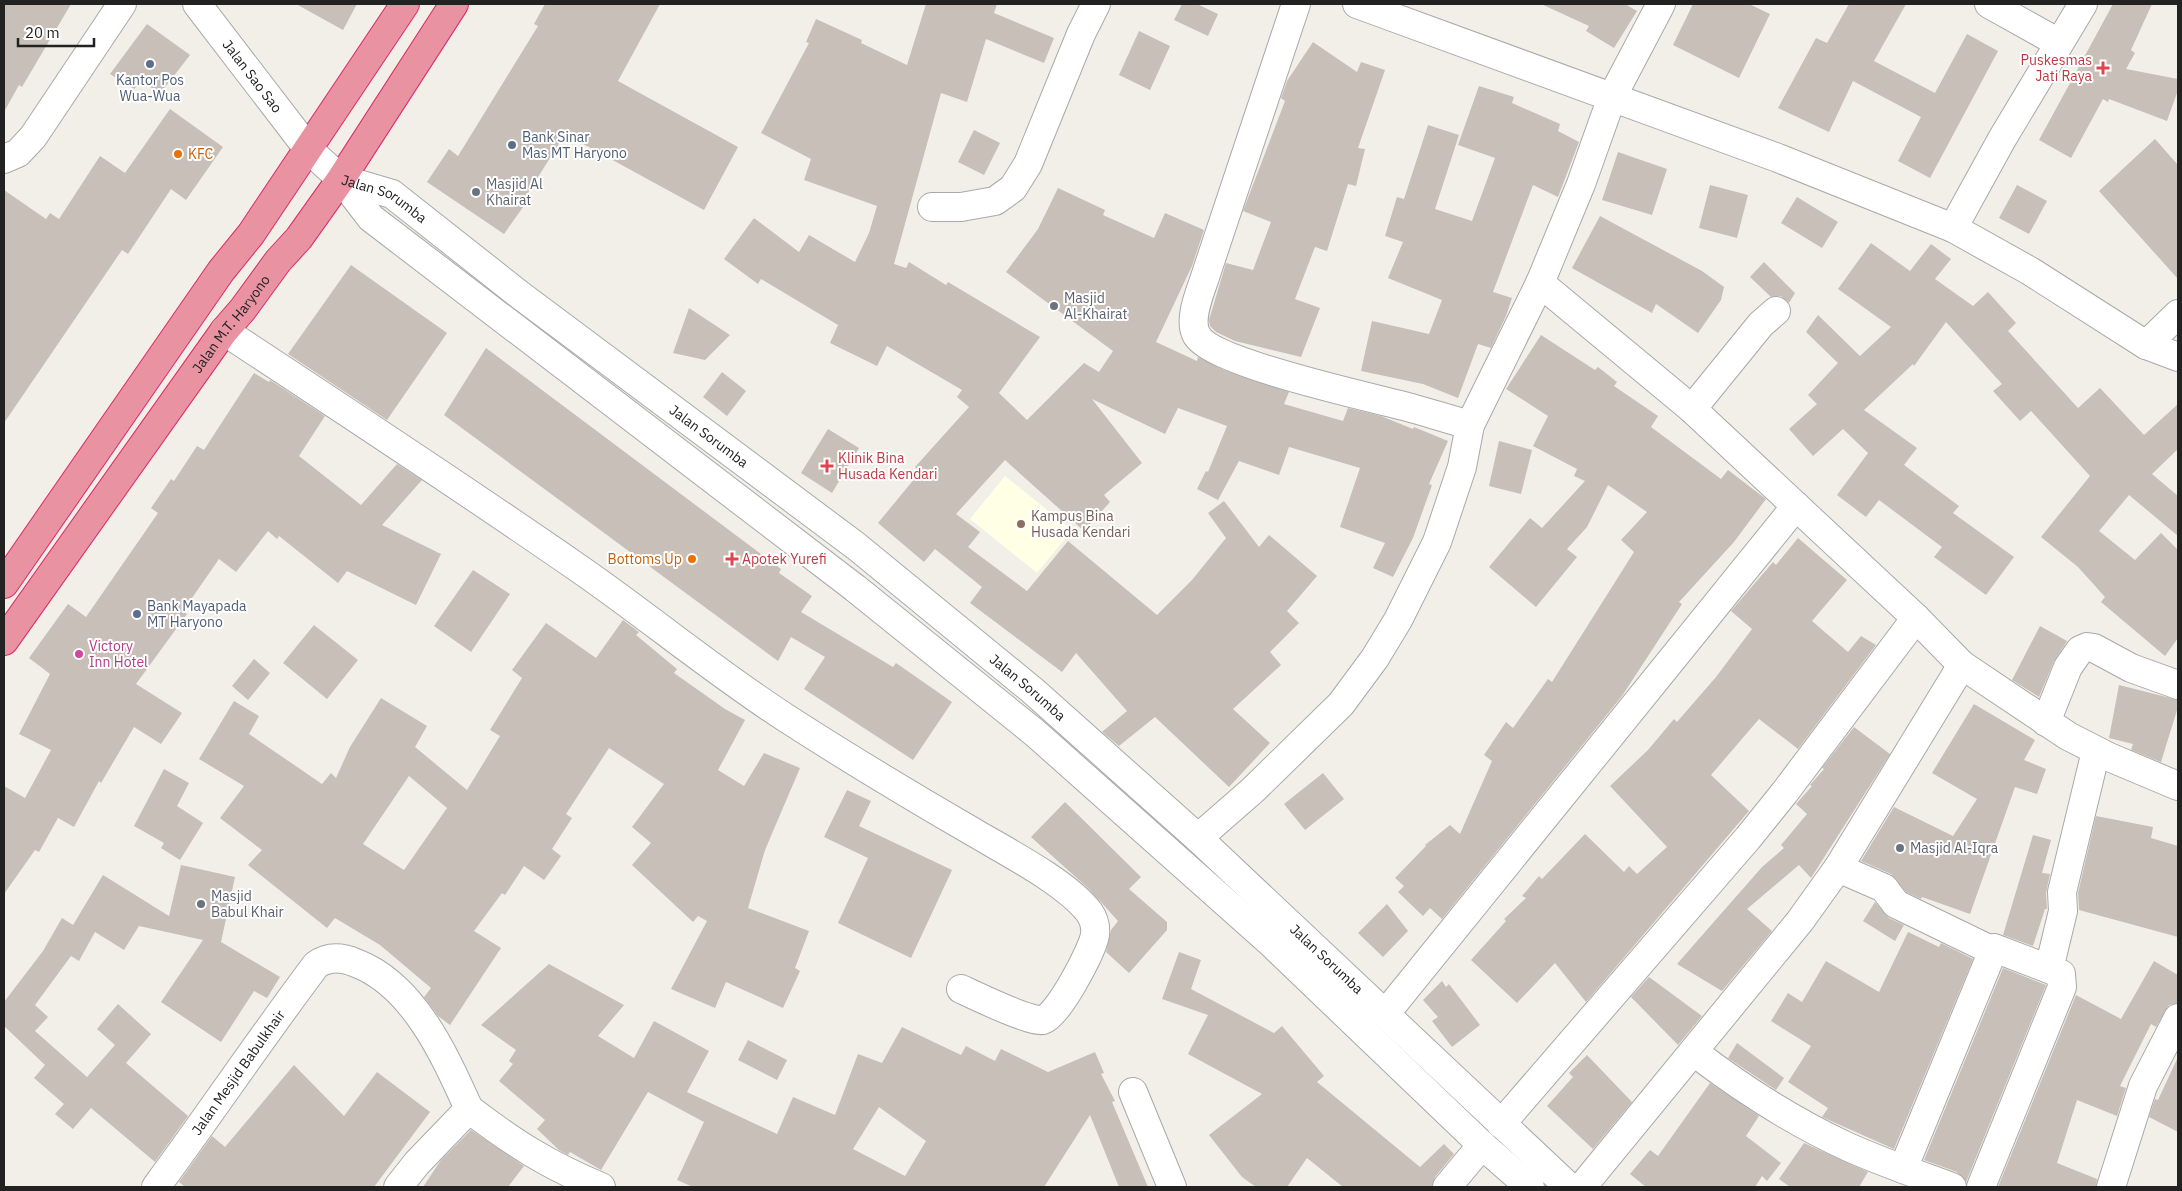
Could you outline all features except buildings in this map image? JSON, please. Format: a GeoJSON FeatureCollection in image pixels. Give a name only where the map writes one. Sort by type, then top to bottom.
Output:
{"type":"FeatureCollection","features":[{"type":"Feature","properties":{"kind":"highway"},"geometry":{"type":"LineString","coordinates":[[4,584],[220,271],[251,234],[405,4]]}},
{"type":"Feature","properties":{"kind":"highway","name":"Jalan M.T. Haryono"},"geometry":{"type":"LineString","coordinates":[[4,641],[224,331],[298,238],[341,179],[454,4]]}},
{"type":"Feature","properties":{"kind":"street"},"geometry":{"type":"LineString","coordinates":[[4,159],[18,152],[33,137],[122,4]]}},
{"type":"Feature","properties":{"kind":"street","name":"Jalan Sao Sao"},"geometry":{"type":"LineString","coordinates":[[197,4],[309,150],[341,179]]}},
{"type":"Feature","properties":{"kind":"street"},"geometry":{"type":"LineString","coordinates":[[932,207],[961,206],[995,201],[1013,188],[1028,164],[1080,34],[1096,4]]}},
{"type":"Feature","properties":{"kind":"street"},"geometry":{"type":"LineString","coordinates":[[1296,4],[1207,271],[1195,314],[1194,329],[1201,341],[1225,353],[1302,382],[1406,406],[1470,425]]}},
{"type":"Feature","properties":{"kind":"street"},"geometry":{"type":"LineString","coordinates":[[1357,4],[1824,176],[1953,228],[2030,271],[2146,345],[2178,357]]}},
{"type":"Feature","properties":{"kind":"street"},"geometry":{"type":"LineString","coordinates":[[1198,838],[1253,790],[1342,704],[1375,658],[1398,620],[1437,542],[1462,467],[1470,425],[1540,283],[1581,184],[1612,97],[1661,4]]}},
{"type":"Feature","properties":{"kind":"street"},"geometry":{"type":"LineString","coordinates":[[1989,4],[2059,43]]}},
{"type":"Feature","properties":{"kind":"street"},"geometry":{"type":"LineString","coordinates":[[1953,228],[2083,4]]}},
{"type":"Feature","properties":{"kind":"street","name":"Jalan Sorumba"},"geometry":{"type":"LineString","coordinates":[[341,179],[392,194],[520,295],[856,546],[1032,690],[1198,838],[1295,947],[1482,1145],[1530,1187]]}},
{"type":"Feature","properties":{"kind":"street","name":"Jalan Sorumba"},"geometry":{"type":"LineString","coordinates":[[341,179],[371,218],[855,588],[1295,947],[1386,1014],[1569,1187]]}},
{"type":"Feature","properties":{"kind":"street"},"geometry":{"type":"LineString","coordinates":[[1540,283],[1692,409],[1916,618],[1962,665],[2046,722],[2096,751],[2178,786]]}},
{"type":"Feature","properties":{"kind":"street"},"geometry":{"type":"LineString","coordinates":[[1692,409],[1761,324],[1776,311]]}},
{"type":"Feature","properties":{"kind":"street"},"geometry":{"type":"LineString","coordinates":[[2146,345],[2178,314]]}},
{"type":"Feature","properties":{"kind":"street"},"geometry":{"type":"LineString","coordinates":[[224,331],[445,475],[582,571],[756,698],[862,766],[1021,860],[1073,896],[1088,911],[1095,922],[1092,948],[1058,1008],[1049,1018],[1035,1021],[962,989]]}},
{"type":"Feature","properties":{"kind":"street"},"geometry":{"type":"LineString","coordinates":[[1386,1014],[1796,506]]}},
{"type":"Feature","properties":{"kind":"street"},"geometry":{"type":"LineString","coordinates":[[1501,1124],[1760,823],[1916,618]]}},
{"type":"Feature","properties":{"kind":"street"},"geometry":{"type":"LineString","coordinates":[[2046,722],[2068,667],[2080,650],[2087,647],[2094,648],[2131,668],[2178,684]]}},
{"type":"Feature","properties":{"kind":"street"},"geometry":{"type":"LineString","coordinates":[[1582,1187],[1794,928],[1838,868],[1962,665]]}},
{"type":"Feature","properties":{"kind":"street"},"geometry":{"type":"LineString","coordinates":[[2049,969],[2063,911],[2062,892],[2096,751]]}},
{"type":"Feature","properties":{"kind":"street"},"geometry":{"type":"LineString","coordinates":[[1838,868],[1884,888],[1896,904],[1993,951]]}},
{"type":"Feature","properties":{"kind":"street"},"geometry":{"type":"LineString","coordinates":[[1903,1169],[1994,948],[2061,974],[2063,978],[2062,987],[1981,1187]]}},
{"type":"Feature","properties":{"kind":"street","name":"Jalan Mesjid Babulkhair"},"geometry":{"type":"LineString","coordinates":[[156,1187],[215,1108],[278,1016],[316,965],[324,959],[350,960],[372,969],[395,988],[430,1030],[469,1109]]}},
{"type":"Feature","properties":{"kind":"street"},"geometry":{"type":"LineString","coordinates":[[2110,1187],[2143,1086],[2178,1018]]}},
{"type":"Feature","properties":{"kind":"street"},"geometry":{"type":"LineString","coordinates":[[1694,1052],[1773,1107],[1845,1146],[1952,1187]]}},
{"type":"Feature","properties":{"kind":"street"},"geometry":{"type":"LineString","coordinates":[[1133,1092],[1172,1187]]}},
{"type":"Feature","properties":{"kind":"street"},"geometry":{"type":"LineString","coordinates":[[398,1187],[417,1163],[469,1109],[517,1146],[540,1159],[601,1187]]}},
{"type":"Feature","properties":{"kind":"street"},"geometry":{"type":"LineString","coordinates":[[1447,1187],[1482,1145]]}},
{"type":"Feature","properties":{"kind":"shaded area","name":"Kampus Bina Husada Kendari"},"geometry":{"type":"Polygon","coordinates":[[[1005,476],[1072,530],[1037,573],[970,519],[1005,476]]]}},
{"type":"Feature","properties":{"kind":"place","name":"Kantor Pos Wua-Wua"},"geometry":{"type":"Point","coordinates":[150,64]}},
{"type":"Feature","properties":{"kind":"place","name":"Puskesmas Jati Raya"},"geometry":{"type":"Point","coordinates":[2103,68]}},
{"type":"Feature","properties":{"kind":"place","name":"Bank Sinar Mas MT Haryono"},"geometry":{"type":"Point","coordinates":[512,145]}},
{"type":"Feature","properties":{"kind":"place","name":"KFC"},"geometry":{"type":"Point","coordinates":[178,154]}},
{"type":"Feature","properties":{"kind":"place","name":"Masjid Al Khairat"},"geometry":{"type":"Point","coordinates":[476,192]}},
{"type":"Feature","properties":{"kind":"place","name":"Masjid Al-Khairat"},"geometry":{"type":"Point","coordinates":[1054,306]}},
{"type":"Feature","properties":{"kind":"place","name":"Klinik Bina Husada Kendari"},"geometry":{"type":"Point","coordinates":[827,466]}},
{"type":"Feature","properties":{"kind":"place","name":"Kampus Bina Husada Kendari"},"geometry":{"type":"Point","coordinates":[1021,524]}},
{"type":"Feature","properties":{"kind":"place","name":"Bottoms Up"},"geometry":{"type":"Point","coordinates":[692,559]}},
{"type":"Feature","properties":{"kind":"place","name":"Apotek Yurefi"},"geometry":{"type":"Point","coordinates":[732,559]}},
{"type":"Feature","properties":{"kind":"place","name":"Bank Mayapada MT Haryono"},"geometry":{"type":"Point","coordinates":[137,614]}},
{"type":"Feature","properties":{"kind":"place","name":"Victory Inn Hotel"},"geometry":{"type":"Point","coordinates":[79,654]}},
{"type":"Feature","properties":{"kind":"place","name":"Masjid Al-Iqra"},"geometry":{"type":"Point","coordinates":[1900,848]}},
{"type":"Feature","properties":{"kind":"place","name":"Masjid Babul Khair"},"geometry":{"type":"Point","coordinates":[201,904]}}]}
